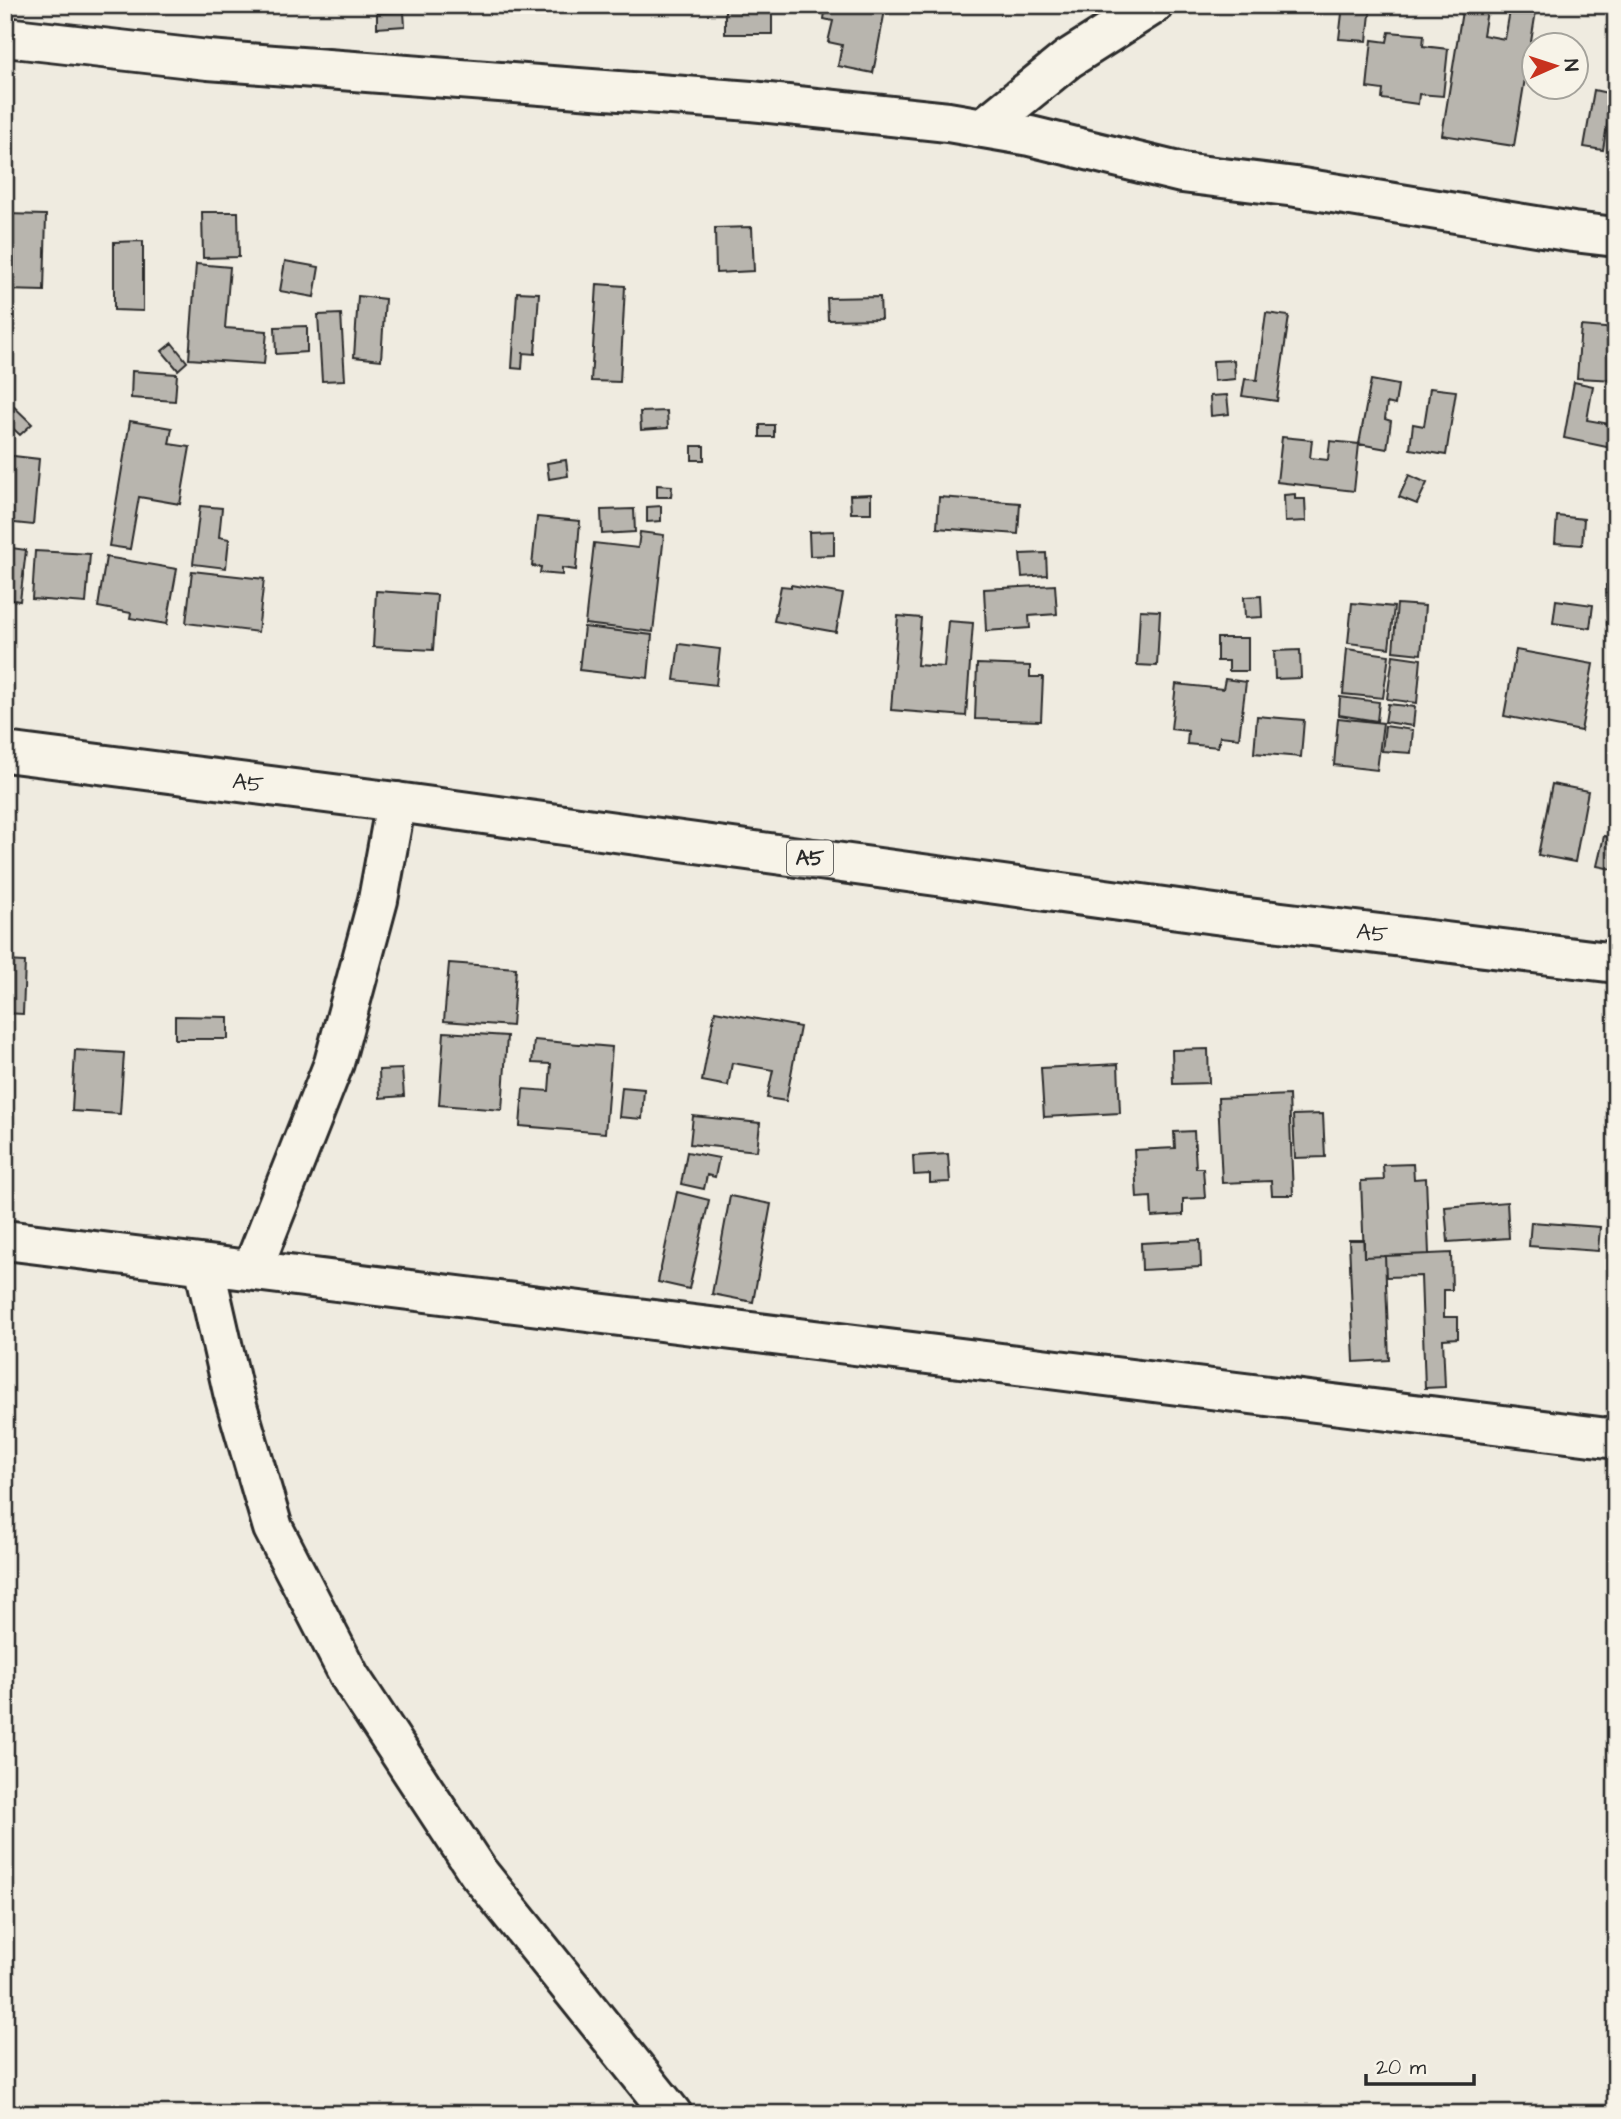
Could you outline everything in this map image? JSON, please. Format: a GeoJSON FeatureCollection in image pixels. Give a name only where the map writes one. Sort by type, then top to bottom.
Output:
{"type":"FeatureCollection","features":[{"type":"Feature","properties":{"kind":"main road"},"geometry":{"type":"LineString","coordinates":[[983,128],[1068,59],[1153,5]]}},
{"type":"Feature","properties":{"kind":"main road"},"geometry":{"type":"LineString","coordinates":[[5,37],[208,60],[751,101],[948,122],[1030,135],[1182,173],[1296,187],[1616,237]]}},
{"type":"Feature","properties":{"kind":"main road","name":"A5"},"geometry":{"type":"LineString","coordinates":[[5,752],[396,802],[1215,914],[1616,963]]}},
{"type":"Feature","properties":{"kind":"main road"},"geometry":{"type":"LineString","coordinates":[[252,1270],[334,1063],[378,900],[396,802]]}},
{"type":"Feature","properties":{"kind":"main road"},"geometry":{"type":"LineString","coordinates":[[5,1240],[1616,1439]]}},
{"type":"Feature","properties":{"kind":"main road"},"geometry":{"type":"LineString","coordinates":[[204,1265],[233,1392],[273,1528],[350,1677],[478,1872],[672,2114]]}},
{"type":"Feature","properties":{"kind":"building"},"geometry":{"type":"Polygon","coordinates":[[[826,5],[886,5],[873,73],[838,66],[842,45],[828,42],[833,21],[824,19],[826,5]]]}},
{"type":"Feature","properties":{"kind":"building"},"geometry":{"type":"Polygon","coordinates":[[[1343,5],[1371,5],[1367,41],[1339,39],[1343,5]]]}},
{"type":"Feature","properties":{"kind":"building"},"geometry":{"type":"Polygon","coordinates":[[[1463,5],[1488,5],[1483,35],[1505,39],[1511,5],[1537,5],[1533,32],[1520,32],[1521,102],[1514,146],[1442,135],[1463,5]]]}},
{"type":"Feature","properties":{"kind":"building"},"geometry":{"type":"Polygon","coordinates":[[[725,9],[772,9],[772,34],[725,34],[725,9]]]}},
{"type":"Feature","properties":{"kind":"building"},"geometry":{"type":"Polygon","coordinates":[[[404,12],[405,26],[377,28],[377,13],[404,12]]]}},
{"type":"Feature","properties":{"kind":"building"},"geometry":{"type":"Polygon","coordinates":[[[1389,32],[1424,35],[1423,46],[1448,49],[1443,96],[1419,94],[1418,104],[1382,99],[1383,90],[1367,88],[1372,40],[1387,42],[1389,32]]]}},
{"type":"Feature","properties":{"kind":"building"},"geometry":{"type":"Polygon","coordinates":[[[1594,90],[1612,94],[1603,150],[1584,147],[1594,90]]]}},
{"type":"Feature","properties":{"kind":"building"},"geometry":{"type":"Polygon","coordinates":[[[202,212],[238,212],[239,257],[203,258],[202,212]]]}},
{"type":"Feature","properties":{"kind":"building"},"geometry":{"type":"Polygon","coordinates":[[[5,214],[46,215],[44,291],[5,290],[5,214]]]}},
{"type":"Feature","properties":{"kind":"building"},"geometry":{"type":"Polygon","coordinates":[[[752,227],[754,271],[716,273],[715,228],[752,227]]]}},
{"type":"Feature","properties":{"kind":"building"},"geometry":{"type":"Polygon","coordinates":[[[143,241],[143,311],[114,310],[114,242],[143,241]]]}},
{"type":"Feature","properties":{"kind":"building"},"geometry":{"type":"Polygon","coordinates":[[[285,261],[319,267],[314,297],[280,291],[285,261]]]}},
{"type":"Feature","properties":{"kind":"building"},"geometry":{"type":"Polygon","coordinates":[[[196,264],[230,267],[225,328],[267,331],[264,364],[189,359],[196,264]]]}},
{"type":"Feature","properties":{"kind":"building"},"geometry":{"type":"Polygon","coordinates":[[[597,284],[625,286],[620,382],[591,381],[597,284]]]}},
{"type":"Feature","properties":{"kind":"building"},"geometry":{"type":"Polygon","coordinates":[[[517,292],[539,293],[535,354],[523,353],[522,369],[512,368],[517,292]]]}},
{"type":"Feature","properties":{"kind":"building"},"geometry":{"type":"Polygon","coordinates":[[[358,296],[385,299],[381,360],[354,357],[358,296]]]}},
{"type":"Feature","properties":{"kind":"building"},"geometry":{"type":"Polygon","coordinates":[[[880,297],[881,319],[828,320],[827,298],[880,297]]]}},
{"type":"Feature","properties":{"kind":"building"},"geometry":{"type":"Polygon","coordinates":[[[1266,313],[1289,316],[1277,401],[1242,396],[1245,379],[1257,380],[1266,313]]]}},
{"type":"Feature","properties":{"kind":"building"},"geometry":{"type":"Polygon","coordinates":[[[341,314],[345,380],[322,381],[318,315],[341,314]]]}},
{"type":"Feature","properties":{"kind":"building"},"geometry":{"type":"Polygon","coordinates":[[[307,326],[307,352],[276,354],[275,327],[307,326]]]}},
{"type":"Feature","properties":{"kind":"building"},"geometry":{"type":"Polygon","coordinates":[[[1581,326],[1616,329],[1616,380],[1577,378],[1581,326]]]}},
{"type":"Feature","properties":{"kind":"building"},"geometry":{"type":"Polygon","coordinates":[[[172,343],[187,362],[178,370],[162,351],[172,343]]]}},
{"type":"Feature","properties":{"kind":"building"},"geometry":{"type":"Polygon","coordinates":[[[1234,360],[1235,379],[1214,381],[1213,361],[1234,360]]]}},
{"type":"Feature","properties":{"kind":"building"},"geometry":{"type":"Polygon","coordinates":[[[132,371],[177,374],[175,401],[131,398],[132,371]]]}},
{"type":"Feature","properties":{"kind":"building"},"geometry":{"type":"Polygon","coordinates":[[[1371,380],[1398,385],[1395,405],[1387,403],[1385,419],[1391,421],[1387,449],[1359,444],[1371,380]]]}},
{"type":"Feature","properties":{"kind":"building"},"geometry":{"type":"Polygon","coordinates":[[[1574,382],[1593,386],[1587,420],[1616,425],[1616,449],[1564,438],[1574,382]]]}},
{"type":"Feature","properties":{"kind":"building"},"geometry":{"type":"Polygon","coordinates":[[[1430,388],[1456,391],[1446,455],[1410,449],[1413,424],[1424,426],[1430,388]]]}},
{"type":"Feature","properties":{"kind":"building"},"geometry":{"type":"Polygon","coordinates":[[[1227,395],[1229,414],[1211,416],[1210,396],[1227,395]]]}},
{"type":"Feature","properties":{"kind":"building"},"geometry":{"type":"Polygon","coordinates":[[[5,398],[32,424],[20,435],[5,421],[5,398]]]}},
{"type":"Feature","properties":{"kind":"building"},"geometry":{"type":"Polygon","coordinates":[[[667,411],[668,428],[641,430],[640,412],[667,411]]]}},
{"type":"Feature","properties":{"kind":"building"},"geometry":{"type":"Polygon","coordinates":[[[130,421],[172,428],[169,444],[190,447],[180,504],[139,497],[130,549],[109,546],[130,421]]]}},
{"type":"Feature","properties":{"kind":"building"},"geometry":{"type":"Polygon","coordinates":[[[760,425],[774,425],[774,437],[760,437],[760,425]]]}},
{"type":"Feature","properties":{"kind":"building"},"geometry":{"type":"Polygon","coordinates":[[[1282,437],[1312,440],[1310,458],[1328,460],[1330,441],[1359,444],[1354,491],[1277,482],[1282,437]]]}},
{"type":"Feature","properties":{"kind":"building"},"geometry":{"type":"Polygon","coordinates":[[[692,446],[704,446],[704,460],[692,460],[692,446]]]}},
{"type":"Feature","properties":{"kind":"building"},"geometry":{"type":"Polygon","coordinates":[[[5,455],[39,459],[33,525],[5,522],[5,455]]]}},
{"type":"Feature","properties":{"kind":"building"},"geometry":{"type":"Polygon","coordinates":[[[566,460],[568,476],[549,479],[547,463],[566,460]]]}},
{"type":"Feature","properties":{"kind":"building"},"geometry":{"type":"Polygon","coordinates":[[[1409,475],[1427,483],[1417,504],[1399,497],[1409,475]]]}},
{"type":"Feature","properties":{"kind":"building"},"geometry":{"type":"Polygon","coordinates":[[[657,485],[672,486],[671,497],[657,497],[657,485]]]}},
{"type":"Feature","properties":{"kind":"building"},"geometry":{"type":"Polygon","coordinates":[[[871,494],[871,513],[851,513],[850,495],[871,494]]]}},
{"type":"Feature","properties":{"kind":"building"},"geometry":{"type":"Polygon","coordinates":[[[1295,494],[1295,499],[1305,499],[1306,521],[1285,522],[1284,495],[1295,494]]]}},
{"type":"Feature","properties":{"kind":"building"},"geometry":{"type":"Polygon","coordinates":[[[939,497],[1020,503],[1018,534],[937,528],[939,497]]]}},
{"type":"Feature","properties":{"kind":"building"},"geometry":{"type":"Polygon","coordinates":[[[200,506],[222,508],[219,537],[229,539],[226,568],[193,564],[200,506]]]}},
{"type":"Feature","properties":{"kind":"building"},"geometry":{"type":"Polygon","coordinates":[[[661,506],[661,521],[647,522],[647,507],[661,506]]]}},
{"type":"Feature","properties":{"kind":"building"},"geometry":{"type":"Polygon","coordinates":[[[634,509],[635,532],[602,534],[601,510],[634,509]]]}},
{"type":"Feature","properties":{"kind":"building"},"geometry":{"type":"Polygon","coordinates":[[[1557,516],[1584,519],[1582,545],[1555,543],[1557,516]]]}},
{"type":"Feature","properties":{"kind":"building"},"geometry":{"type":"Polygon","coordinates":[[[537,517],[580,521],[576,570],[562,568],[562,575],[540,573],[541,567],[532,566],[537,517]]]}},
{"type":"Feature","properties":{"kind":"building"},"geometry":{"type":"Polygon","coordinates":[[[834,531],[834,555],[810,556],[809,532],[834,531]]]}},
{"type":"Feature","properties":{"kind":"building"},"geometry":{"type":"Polygon","coordinates":[[[640,532],[664,535],[653,632],[585,624],[594,543],[638,548],[640,532]]]}},
{"type":"Feature","properties":{"kind":"building"},"geometry":{"type":"Polygon","coordinates":[[[5,547],[26,550],[20,601],[5,599],[5,547]]]}},
{"type":"Feature","properties":{"kind":"building"},"geometry":{"type":"Polygon","coordinates":[[[35,551],[90,554],[86,603],[32,599],[35,551]]]}},
{"type":"Feature","properties":{"kind":"building"},"geometry":{"type":"Polygon","coordinates":[[[1046,553],[1047,575],[1022,577],[1020,554],[1046,553]]]}},
{"type":"Feature","properties":{"kind":"building"},"geometry":{"type":"Polygon","coordinates":[[[106,557],[177,569],[167,624],[130,618],[131,613],[98,607],[106,557]]]}},
{"type":"Feature","properties":{"kind":"building"},"geometry":{"type":"Polygon","coordinates":[[[192,571],[264,579],[258,632],[186,623],[192,571]]]}},
{"type":"Feature","properties":{"kind":"building"},"geometry":{"type":"Polygon","coordinates":[[[791,585],[843,594],[836,632],[774,621],[781,586],[791,585]]]}},
{"type":"Feature","properties":{"kind":"building"},"geometry":{"type":"Polygon","coordinates":[[[1055,585],[1057,614],[1029,616],[1030,628],[986,631],[984,589],[1055,585]]]}},
{"type":"Feature","properties":{"kind":"building"},"geometry":{"type":"Polygon","coordinates":[[[1606,585],[1616,585],[1616,625],[1607,625],[1606,585]]]}},
{"type":"Feature","properties":{"kind":"building"},"geometry":{"type":"Polygon","coordinates":[[[376,591],[437,595],[433,650],[373,647],[376,591]]]}},
{"type":"Feature","properties":{"kind":"building"},"geometry":{"type":"Polygon","coordinates":[[[1261,596],[1262,617],[1245,618],[1244,597],[1261,596]]]}},
{"type":"Feature","properties":{"kind":"building"},"geometry":{"type":"Polygon","coordinates":[[[1556,600],[1593,605],[1590,628],[1553,623],[1556,600]]]}},
{"type":"Feature","properties":{"kind":"building"},"geometry":{"type":"Polygon","coordinates":[[[1352,603],[1394,607],[1389,648],[1348,643],[1352,603]]]}},
{"type":"Feature","properties":{"kind":"building"},"geometry":{"type":"Polygon","coordinates":[[[1397,604],[1425,606],[1421,654],[1393,651],[1397,604]]]}},
{"type":"Feature","properties":{"kind":"building"},"geometry":{"type":"Polygon","coordinates":[[[1140,610],[1160,611],[1157,666],[1137,665],[1140,610]]]}},
{"type":"Feature","properties":{"kind":"building"},"geometry":{"type":"Polygon","coordinates":[[[898,616],[921,618],[917,665],[944,667],[948,621],[973,623],[966,716],[891,710],[898,616]]]}},
{"type":"Feature","properties":{"kind":"building"},"geometry":{"type":"Polygon","coordinates":[[[584,627],[652,635],[648,678],[579,670],[584,627]]]}},
{"type":"Feature","properties":{"kind":"building"},"geometry":{"type":"Polygon","coordinates":[[[1217,638],[1248,638],[1248,671],[1229,671],[1229,661],[1217,661],[1217,638]]]}},
{"type":"Feature","properties":{"kind":"building"},"geometry":{"type":"Polygon","coordinates":[[[679,644],[720,649],[716,685],[674,680],[679,644]]]}},
{"type":"Feature","properties":{"kind":"building"},"geometry":{"type":"Polygon","coordinates":[[[1347,649],[1389,655],[1383,698],[1343,694],[1347,649]]]}},
{"type":"Feature","properties":{"kind":"building"},"geometry":{"type":"Polygon","coordinates":[[[1300,650],[1301,678],[1275,679],[1274,651],[1300,650]]]}},
{"type":"Feature","properties":{"kind":"building"},"geometry":{"type":"Polygon","coordinates":[[[1516,650],[1593,664],[1581,731],[1504,716],[1516,650]]]}},
{"type":"Feature","properties":{"kind":"building"},"geometry":{"type":"Polygon","coordinates":[[[1393,655],[1421,659],[1417,703],[1387,699],[1393,655]]]}},
{"type":"Feature","properties":{"kind":"building"},"geometry":{"type":"Polygon","coordinates":[[[977,664],[1030,666],[1030,677],[1043,677],[1041,721],[975,719],[977,664]]]}},
{"type":"Feature","properties":{"kind":"building"},"geometry":{"type":"Polygon","coordinates":[[[1225,679],[1246,682],[1239,738],[1220,736],[1218,747],[1187,744],[1188,731],[1171,729],[1176,684],[1223,689],[1225,679]]]}},
{"type":"Feature","properties":{"kind":"building"},"geometry":{"type":"Polygon","coordinates":[[[1340,697],[1379,702],[1377,721],[1339,715],[1340,697]]]}},
{"type":"Feature","properties":{"kind":"building"},"geometry":{"type":"Polygon","coordinates":[[[1388,704],[1415,707],[1413,726],[1385,722],[1388,704]]]}},
{"type":"Feature","properties":{"kind":"building"},"geometry":{"type":"Polygon","coordinates":[[[1257,716],[1304,720],[1301,757],[1254,753],[1257,716]]]}},
{"type":"Feature","properties":{"kind":"building"},"geometry":{"type":"Polygon","coordinates":[[[1338,718],[1383,723],[1377,770],[1334,765],[1338,718]]]}},
{"type":"Feature","properties":{"kind":"building"},"geometry":{"type":"Polygon","coordinates":[[[1385,726],[1413,730],[1411,753],[1382,751],[1385,726]]]}},
{"type":"Feature","properties":{"kind":"building"},"geometry":{"type":"Polygon","coordinates":[[[1616,775],[1616,826],[1610,825],[1616,775]]]}},
{"type":"Feature","properties":{"kind":"building"},"geometry":{"type":"Polygon","coordinates":[[[1552,784],[1588,791],[1575,862],[1538,855],[1552,784]]]}},
{"type":"Feature","properties":{"kind":"building"},"geometry":{"type":"Polygon","coordinates":[[[1604,836],[1616,839],[1616,870],[1597,866],[1604,836]]]}},
{"type":"Feature","properties":{"kind":"building"},"geometry":{"type":"Polygon","coordinates":[[[5,961],[25,962],[23,1014],[5,1013],[5,961]]]}},
{"type":"Feature","properties":{"kind":"building"},"geometry":{"type":"Polygon","coordinates":[[[449,963],[516,968],[512,1026],[444,1021],[449,963]]]}},
{"type":"Feature","properties":{"kind":"building"},"geometry":{"type":"Polygon","coordinates":[[[715,1011],[800,1027],[786,1101],[767,1098],[773,1070],[732,1063],[728,1086],[702,1081],[715,1011]]]}},
{"type":"Feature","properties":{"kind":"building"},"geometry":{"type":"Polygon","coordinates":[[[175,1016],[228,1017],[228,1039],[175,1039],[175,1016]]]}},
{"type":"Feature","properties":{"kind":"building"},"geometry":{"type":"Polygon","coordinates":[[[444,1032],[507,1036],[502,1110],[439,1105],[444,1032]]]}},
{"type":"Feature","properties":{"kind":"building"},"geometry":{"type":"Polygon","coordinates":[[[534,1040],[612,1047],[605,1133],[520,1126],[523,1089],[549,1091],[551,1064],[532,1063],[534,1040]]]}},
{"type":"Feature","properties":{"kind":"building"},"geometry":{"type":"Polygon","coordinates":[[[1208,1049],[1209,1083],[1173,1084],[1172,1050],[1208,1049]]]}},
{"type":"Feature","properties":{"kind":"building"},"geometry":{"type":"Polygon","coordinates":[[[75,1050],[124,1053],[120,1114],[72,1111],[75,1050]]]}},
{"type":"Feature","properties":{"kind":"building"},"geometry":{"type":"Polygon","coordinates":[[[1118,1064],[1120,1113],[1044,1117],[1041,1068],[1118,1064]]]}},
{"type":"Feature","properties":{"kind":"building"},"geometry":{"type":"Polygon","coordinates":[[[402,1069],[404,1096],[380,1098],[379,1070],[402,1069]]]}},
{"type":"Feature","properties":{"kind":"building"},"geometry":{"type":"Polygon","coordinates":[[[622,1087],[644,1089],[642,1119],[619,1117],[622,1087]]]}},
{"type":"Feature","properties":{"kind":"building"},"geometry":{"type":"Polygon","coordinates":[[[1289,1095],[1293,1195],[1272,1195],[1271,1181],[1222,1183],[1218,1098],[1289,1095]]]}},
{"type":"Feature","properties":{"kind":"building"},"geometry":{"type":"Polygon","coordinates":[[[1323,1114],[1325,1157],[1295,1158],[1293,1115],[1323,1114]]]}},
{"type":"Feature","properties":{"kind":"building"},"geometry":{"type":"Polygon","coordinates":[[[693,1116],[760,1123],[757,1151],[690,1144],[693,1116]]]}},
{"type":"Feature","properties":{"kind":"building"},"geometry":{"type":"Polygon","coordinates":[[[1194,1131],[1196,1168],[1203,1168],[1205,1198],[1183,1199],[1183,1215],[1152,1217],[1151,1197],[1137,1198],[1134,1150],[1175,1148],[1174,1132],[1194,1131]]]}},
{"type":"Feature","properties":{"kind":"building"},"geometry":{"type":"Polygon","coordinates":[[[687,1152],[719,1158],[715,1177],[707,1175],[704,1189],[681,1184],[687,1152]]]}},
{"type":"Feature","properties":{"kind":"building"},"geometry":{"type":"Polygon","coordinates":[[[948,1154],[950,1182],[930,1183],[930,1174],[914,1175],[913,1156],[948,1154]]]}},
{"type":"Feature","properties":{"kind":"building"},"geometry":{"type":"Polygon","coordinates":[[[1413,1164],[1414,1179],[1426,1178],[1429,1254],[1364,1257],[1361,1181],[1384,1180],[1383,1165],[1413,1164]]]}},
{"type":"Feature","properties":{"kind":"building"},"geometry":{"type":"Polygon","coordinates":[[[677,1192],[709,1200],[689,1289],[658,1282],[677,1192]]]}},
{"type":"Feature","properties":{"kind":"building"},"geometry":{"type":"Polygon","coordinates":[[[730,1196],[771,1204],[753,1302],[712,1294],[730,1196]]]}},
{"type":"Feature","properties":{"kind":"building"},"geometry":{"type":"Polygon","coordinates":[[[1507,1202],[1509,1238],[1448,1242],[1445,1207],[1507,1202]]]}},
{"type":"Feature","properties":{"kind":"building"},"geometry":{"type":"Polygon","coordinates":[[[1531,1222],[1600,1227],[1598,1251],[1529,1246],[1531,1222]]]}},
{"type":"Feature","properties":{"kind":"building"},"geometry":{"type":"Polygon","coordinates":[[[1200,1240],[1201,1267],[1142,1270],[1141,1243],[1200,1240]]]}},
{"type":"Feature","properties":{"kind":"building"},"geometry":{"type":"Polygon","coordinates":[[[1349,1240],[1364,1240],[1364,1257],[1385,1256],[1389,1360],[1354,1362],[1349,1240]]]}},
{"type":"Feature","properties":{"kind":"building"},"geometry":{"type":"Polygon","coordinates":[[[1451,1253],[1452,1290],[1444,1290],[1444,1317],[1458,1317],[1458,1338],[1443,1339],[1445,1387],[1425,1388],[1421,1276],[1386,1277],[1385,1256],[1451,1253]]]}}]}
